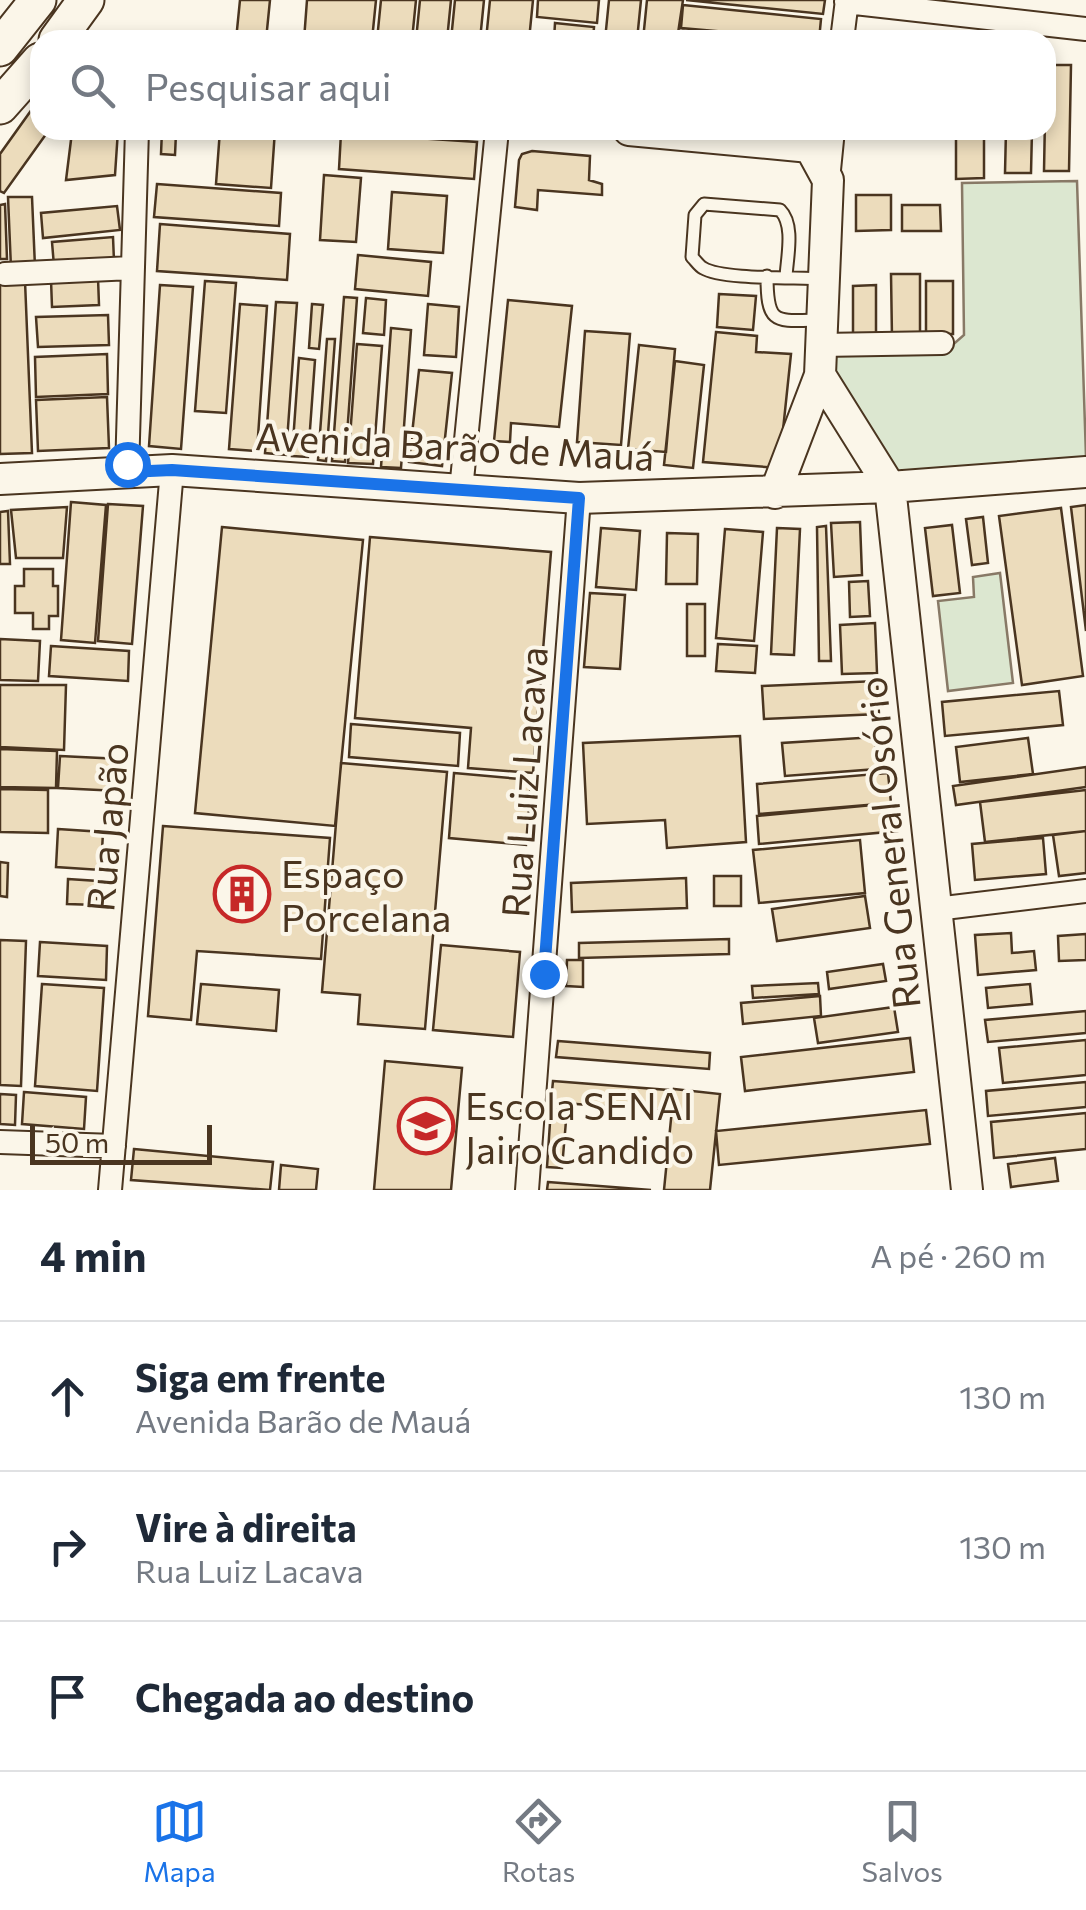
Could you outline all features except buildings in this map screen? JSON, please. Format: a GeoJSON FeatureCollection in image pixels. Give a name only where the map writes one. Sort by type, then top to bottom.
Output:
{"type":"FeatureCollection","features":[{"type":"Feature","properties":{"kind":"main road"},"geometry":{"type":"LineString","coordinates":[[65,30],[86,0]]}},
{"type":"Feature","properties":{"kind":"main road"},"geometry":{"type":"LineString","coordinates":[[0,48],[32,8],[50,30]]}},
{"type":"Feature","properties":{"kind":"main road"},"geometry":{"type":"LineString","coordinates":[[0,106],[30,72]]}},
{"type":"Feature","properties":{"kind":"main road"},"geometry":{"type":"LineString","coordinates":[[775,493],[820,376],[828,180],[823,140]]}},
{"type":"Feature","properties":{"kind":"main road"},"geometry":{"type":"LineString","coordinates":[[820,376],[890,487]]}},
{"type":"Feature","properties":{"kind":"main road","name":"Avenida Barão de Mauá"},"geometry":{"type":"LineString","coordinates":[[0,479],[172,470],[579,498],[775,493],[1086,472]]}},
{"type":"Feature","properties":{"kind":"main road","name":"Rua General Osório"},"geometry":{"type":"LineString","coordinates":[[890,487],[967,1190]]}},
{"type":"Feature","properties":{"kind":"street"},"geometry":{"type":"LineString","coordinates":[[843,30],[847,1],[1086,29]]}},
{"type":"Feature","properties":{"kind":"street"},"geometry":{"type":"LineString","coordinates":[[127,472],[137,140]]}},
{"type":"Feature","properties":{"kind":"street"},"geometry":{"type":"LineString","coordinates":[[461,490],[496,140]]}},
{"type":"Feature","properties":{"kind":"street"},"geometry":{"type":"LineString","coordinates":[[5,274],[132,268]]}},
{"type":"Feature","properties":{"kind":"street"},"geometry":{"type":"LineString","coordinates":[[821,332],[942,344]]}},
{"type":"Feature","properties":{"kind":"street","name":"Rua Japão"},"geometry":{"type":"LineString","coordinates":[[110,1190],[172,470]]}},
{"type":"Feature","properties":{"kind":"street","name":"Rua Luiz Lacava"},"geometry":{"type":"LineString","coordinates":[[528,1190],[579,498]]}},
{"type":"Feature","properties":{"kind":"street"},"geometry":{"type":"LineString","coordinates":[[936,908],[1086,891]]}},
{"type":"Feature","properties":{"kind":"street"},"geometry":{"type":"LineString","coordinates":[[0,1142],[114,1146]]}},
{"type":"Feature","properties":{"kind":"lane"},"geometry":{"type":"LineString","coordinates":[[786,277],[788,226],[787,216],[780,210],[704,204],[695,215],[692,257],[704,269],[767,276],[786,277],[823,278]]}},
{"type":"Feature","properties":{"kind":"lane"},"geometry":{"type":"LineString","coordinates":[[767,276],[767,307],[772,315],[821,332]]}},
{"type":"Feature","properties":{"kind":"green space"},"geometry":{"type":"Polygon","coordinates":[[[1077,181],[1086,457],[876,484],[827,350],[948,349],[964,335],[962,183],[1077,181]]]}},
{"type":"Feature","properties":{"kind":"green space"},"geometry":{"type":"Polygon","coordinates":[[[1000,573],[1013,683],[948,691],[938,601],[974,597],[973,577],[1000,573]]]}},
{"type":"Feature","properties":{"kind":"place","name":"Espaço Porcelana"},"geometry":{"type":"Point","coordinates":[242,894]}},
{"type":"Feature","properties":{"kind":"place","name":"Escola SENAI Jairo Candido"},"geometry":{"type":"Point","coordinates":[426,1126]}},
{"type":"Feature","properties":{"kind":"route"},"geometry":{"type":"LineString","coordinates":[[127,464],[127,472],[172,470],[579,498],[544,974]]}}]}
